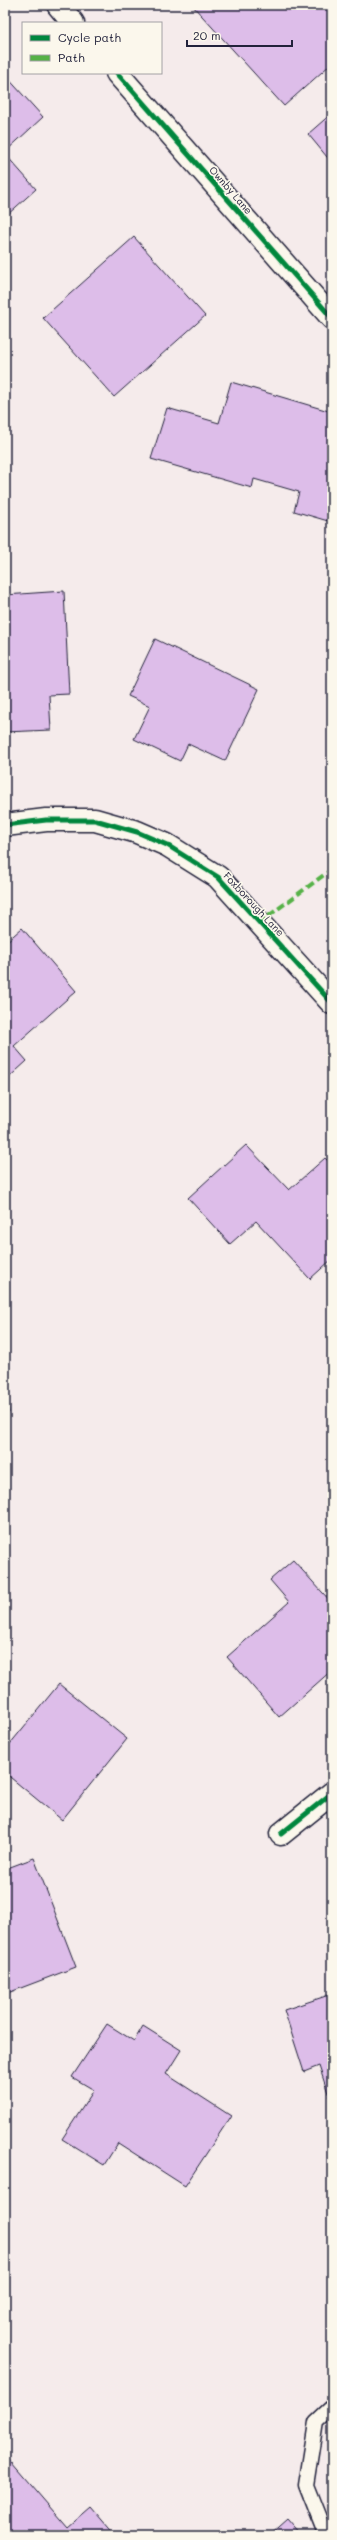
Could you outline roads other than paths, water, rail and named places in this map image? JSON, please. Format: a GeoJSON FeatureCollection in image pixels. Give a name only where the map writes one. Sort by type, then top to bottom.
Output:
{"type":"FeatureCollection","features":[{"type":"Feature","properties":{"kind":"street"},"geometry":{"type":"LineString","coordinates":[[58,5],[73,22]]}},
{"type":"Feature","properties":{"kind":"street","name":"Ownby Lane"},"geometry":{"type":"LineString","coordinates":[[118,74],[332,318]]}},
{"type":"Feature","properties":{"kind":"street","name":"Foxborough Lane"},"geometry":{"type":"LineString","coordinates":[[5,825],[46,820],[95,820],[137,832],[167,845],[218,877],[332,1004]]}},
{"type":"Feature","properties":{"kind":"street"},"geometry":{"type":"LineString","coordinates":[[281,1834],[332,1793]]}},
{"type":"Feature","properties":{"kind":"lane"},"geometry":{"type":"LineString","coordinates":[[329,2535],[323,2528],[306,2485],[316,2422],[332,2407]]}}]}
